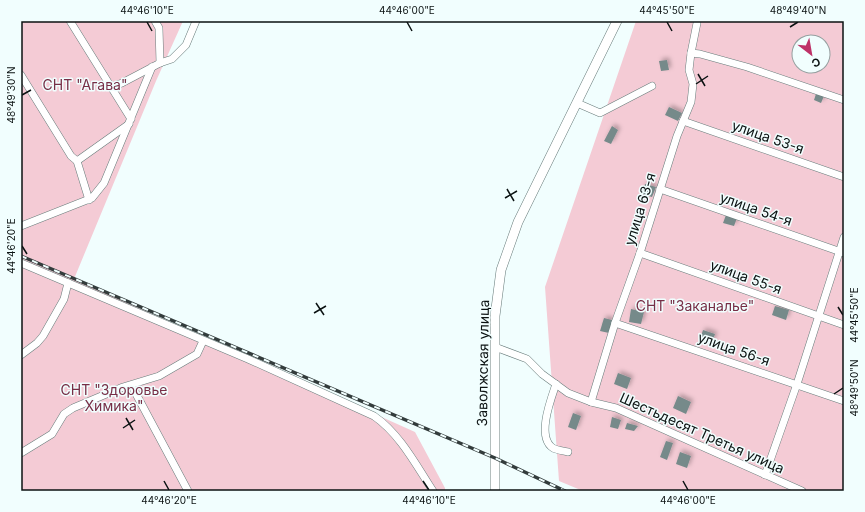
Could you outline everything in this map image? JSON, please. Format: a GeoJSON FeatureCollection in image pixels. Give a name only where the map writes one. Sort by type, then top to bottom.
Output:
{"type":"FeatureCollection","features":[{"type":"Feature","properties":{"kind":"main road","name":"Заволжская улица"},"geometry":{"type":"LineString","coordinates":[[495,491],[495,316],[501,270],[518,222],[617,21]]}},
{"type":"Feature","properties":{"kind":"street"},"geometry":{"type":"LineString","coordinates":[[70,21],[111,87],[130,121]]}},
{"type":"Feature","properties":{"kind":"street"},"geometry":{"type":"LineString","coordinates":[[155,21],[159,28],[160,63]]}},
{"type":"Feature","properties":{"kind":"street"},"geometry":{"type":"LineString","coordinates":[[111,87],[122,83],[160,63],[172,59],[186,45],[196,21]]}},
{"type":"Feature","properties":{"kind":"street","name":"улица 63-я"},"geometry":{"type":"LineString","coordinates":[[591,402],[615,323],[640,253],[683,121],[691,102],[693,84],[689,70],[697,23]]}},
{"type":"Feature","properties":{"kind":"street"},"geometry":{"type":"LineString","coordinates":[[691,53],[700,54],[747,67],[844,100]]}},
{"type":"Feature","properties":{"kind":"street"},"geometry":{"type":"LineString","coordinates":[[21,218],[23,226],[92,198],[104,183],[152,67]]}},
{"type":"Feature","properties":{"kind":"street"},"geometry":{"type":"LineString","coordinates":[[21,75],[71,156],[77,160],[89,200]]}},
{"type":"Feature","properties":{"kind":"street"},"geometry":{"type":"LineString","coordinates":[[577,103],[600,113],[652,86]]}},
{"type":"Feature","properties":{"kind":"street"},"geometry":{"type":"LineString","coordinates":[[77,160],[130,121]]}},
{"type":"Feature","properties":{"kind":"street","name":"улица 53-я"},"geometry":{"type":"LineString","coordinates":[[683,121],[844,177]]}},
{"type":"Feature","properties":{"kind":"street","name":"улица 54-я"},"geometry":{"type":"LineString","coordinates":[[660,189],[842,252]]}},
{"type":"Feature","properties":{"kind":"street"},"geometry":{"type":"LineString","coordinates":[[765,474],[818,316],[842,252],[844,237]]}},
{"type":"Feature","properties":{"kind":"street","name":"улица 55-я"},"geometry":{"type":"LineString","coordinates":[[640,253],[844,325]]}},
{"type":"Feature","properties":{"kind":"street"},"geometry":{"type":"LineString","coordinates":[[21,263],[248,359],[374,416],[382,421],[392,431],[433,491]]}},
{"type":"Feature","properties":{"kind":"street"},"geometry":{"type":"LineString","coordinates":[[21,355],[37,343],[43,336],[64,299],[68,283]]}},
{"type":"Feature","properties":{"kind":"street","name":"улица 56-я"},"geometry":{"type":"LineString","coordinates":[[615,323],[844,401]]}},
{"type":"Feature","properties":{"kind":"street"},"geometry":{"type":"LineString","coordinates":[[21,453],[52,434],[64,414],[73,408],[123,387],[159,376],[197,354],[203,341]]}},
{"type":"Feature","properties":{"kind":"street","name":"Шестьдесят Третья улица"},"geometry":{"type":"LineString","coordinates":[[495,347],[527,359],[542,374],[568,393],[591,402],[616,408],[802,491]]}},
{"type":"Feature","properties":{"kind":"street"},"geometry":{"type":"LineString","coordinates":[[556,384],[546,418],[546,439],[552,448],[568,452]]}},
{"type":"Feature","properties":{"kind":"street"},"geometry":{"type":"LineString","coordinates":[[134,390],[188,491]]}},
{"type":"Feature","properties":{"kind":"green space","name":"СНТ \"Здоровье Химика\""},"geometry":{"type":"Polygon","coordinates":[[[21,21],[183,21],[156,81],[74,279],[415,432],[445,488],[445,491],[21,491],[21,21]]]}},
{"type":"Feature","properties":{"kind":"green space","name":"СНТ \"Заканалье\""},"geometry":{"type":"Polygon","coordinates":[[[636,21],[844,21],[844,491],[583,491],[559,481],[545,287],[636,21]]]}},
{"type":"Feature","properties":{"kind":"building"},"geometry":{"type":"Polygon","coordinates":[[[667,60],[669,70],[661,71],[659,61],[667,60]]]}},
{"type":"Feature","properties":{"kind":"building"},"geometry":{"type":"Polygon","coordinates":[[[816,94],[824,96],[821,103],[814,100],[816,94]]]}},
{"type":"Feature","properties":{"kind":"building"},"geometry":{"type":"Polygon","coordinates":[[[669,107],[682,113],[678,121],[665,115],[669,107]]]}},
{"type":"Feature","properties":{"kind":"building"},"geometry":{"type":"Polygon","coordinates":[[[612,126],[618,130],[611,144],[604,141],[612,126]]]}},
{"type":"Feature","properties":{"kind":"building"},"geometry":{"type":"Polygon","coordinates":[[[645,184],[656,187],[652,197],[642,194],[645,184]]]}},
{"type":"Feature","properties":{"kind":"building"},"geometry":{"type":"Polygon","coordinates":[[[726,215],[737,218],[734,226],[723,223],[726,215]]]}},
{"type":"Feature","properties":{"kind":"building"},"geometry":{"type":"Polygon","coordinates":[[[775,306],[789,310],[786,320],[772,315],[775,306]]]}},
{"type":"Feature","properties":{"kind":"building"},"geometry":{"type":"Polygon","coordinates":[[[631,309],[644,312],[641,324],[629,322],[631,309]]]}},
{"type":"Feature","properties":{"kind":"building"},"geometry":{"type":"Polygon","coordinates":[[[604,318],[612,320],[609,333],[600,331],[604,318]]]}},
{"type":"Feature","properties":{"kind":"building"},"geometry":{"type":"Polygon","coordinates":[[[703,330],[715,334],[712,343],[700,339],[703,330]]]}},
{"type":"Feature","properties":{"kind":"building"},"geometry":{"type":"Polygon","coordinates":[[[618,373],[631,378],[627,389],[614,384],[618,373]]]}},
{"type":"Feature","properties":{"kind":"building"},"geometry":{"type":"Polygon","coordinates":[[[678,396],[691,402],[686,414],[673,408],[678,396]]]}},
{"type":"Feature","properties":{"kind":"building"},"geometry":{"type":"Polygon","coordinates":[[[573,413],[581,416],[576,430],[568,427],[573,413]]]}},
{"type":"Feature","properties":{"kind":"building"},"geometry":{"type":"Polygon","coordinates":[[[612,417],[621,420],[618,429],[610,427],[612,417]]]}},
{"type":"Feature","properties":{"kind":"building"},"geometry":{"type":"Polygon","coordinates":[[[627,423],[638,426],[634,431],[625,429],[627,423]]]}},
{"type":"Feature","properties":{"kind":"building"},"geometry":{"type":"Polygon","coordinates":[[[666,441],[673,443],[667,460],[660,457],[666,441]]]}},
{"type":"Feature","properties":{"kind":"building"},"geometry":{"type":"Polygon","coordinates":[[[680,452],[691,456],[687,468],[676,464],[680,452]]]}},
{"type":"Feature","properties":{"kind":"railway"},"geometry":{"type":"LineString","coordinates":[[21,256],[495,458],[565,491]]}},
{"type":"Feature","properties":{"kind":"park label","name":"СНТ \"Агава\""},"geometry":{"type":"Point","coordinates":[85,85]}}]}
